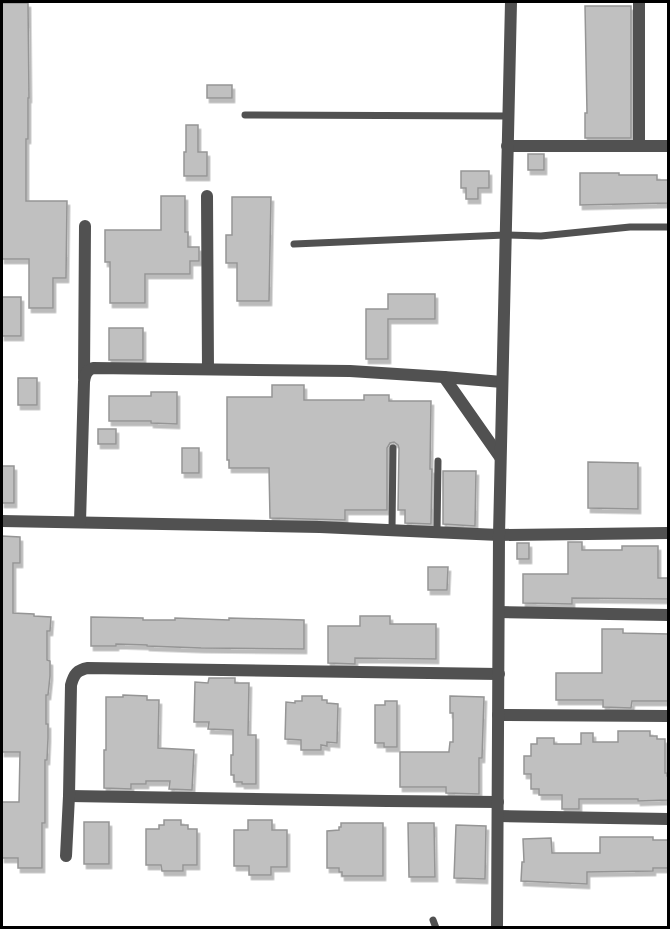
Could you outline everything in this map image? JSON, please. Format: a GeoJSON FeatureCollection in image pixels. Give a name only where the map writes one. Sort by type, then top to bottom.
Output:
{"type":"FeatureCollection","features":[{"type":"Feature","properties":{"kind":"street"},"geometry":{"type":"LineString","coordinates":[[497,927],[500,457],[511,2]]}},
{"type":"Feature","properties":{"kind":"street"},"geometry":{"type":"LineString","coordinates":[[639,2],[639,146]]}},
{"type":"Feature","properties":{"kind":"street"},"geometry":{"type":"LineString","coordinates":[[507,146],[669,146]]}},
{"type":"Feature","properties":{"kind":"street"},"geometry":{"type":"LineString","coordinates":[[207,196],[208,369]]}},
{"type":"Feature","properties":{"kind":"street"},"geometry":{"type":"LineString","coordinates":[[80,522],[85,226]]}},
{"type":"Feature","properties":{"kind":"street"},"geometry":{"type":"LineString","coordinates":[[84,382],[88,370],[99,367],[350,371],[502,382]]}},
{"type":"Feature","properties":{"kind":"street"},"geometry":{"type":"LineString","coordinates":[[444,377],[500,457]]}},
{"type":"Feature","properties":{"kind":"street"},"geometry":{"type":"LineString","coordinates":[[2,521],[309,527],[499,535],[669,533]]}},
{"type":"Feature","properties":{"kind":"street"},"geometry":{"type":"LineString","coordinates":[[499,612],[669,615]]}},
{"type":"Feature","properties":{"kind":"street"},"geometry":{"type":"LineString","coordinates":[[66,856],[71,685],[76,672],[88,668],[499,674]]}},
{"type":"Feature","properties":{"kind":"street"},"geometry":{"type":"LineString","coordinates":[[498,715],[669,716]]}},
{"type":"Feature","properties":{"kind":"street"},"geometry":{"type":"LineString","coordinates":[[69,796],[498,802]]}},
{"type":"Feature","properties":{"kind":"street"},"geometry":{"type":"LineString","coordinates":[[498,816],[669,819]]}},
{"type":"Feature","properties":{"kind":"lane"},"geometry":{"type":"LineString","coordinates":[[245,115],[508,116]]}},
{"type":"Feature","properties":{"kind":"lane"},"geometry":{"type":"LineString","coordinates":[[294,244],[505,235],[541,237],[630,227],[669,227]]}},
{"type":"Feature","properties":{"kind":"lane"},"geometry":{"type":"LineString","coordinates":[[392,530],[393,448]]}},
{"type":"Feature","properties":{"kind":"lane"},"geometry":{"type":"LineString","coordinates":[[437,532],[438,461]]}},
{"type":"Feature","properties":{"kind":"building"},"geometry":{"type":"Polygon","coordinates":[[[2,3],[28,3],[29,98],[28,139],[26,139],[26,201],[67,201],[66,278],[53,278],[53,308],[29,308],[29,259],[2,259],[2,3]]]}},
{"type":"Feature","properties":{"kind":"building"},"geometry":{"type":"Polygon","coordinates":[[[585,6],[631,6],[631,138],[585,138],[585,113],[587,113],[585,6]]]}},
{"type":"Feature","properties":{"kind":"building"},"geometry":{"type":"Polygon","coordinates":[[[207,85],[232,85],[232,98],[207,98],[207,85]]]}},
{"type":"Feature","properties":{"kind":"building"},"geometry":{"type":"Polygon","coordinates":[[[186,125],[198,125],[198,152],[207,152],[207,176],[184,176],[186,125]]]}},
{"type":"Feature","properties":{"kind":"building"},"geometry":{"type":"Polygon","coordinates":[[[528,154],[544,154],[544,170],[528,170],[528,154]]]}},
{"type":"Feature","properties":{"kind":"building"},"geometry":{"type":"Polygon","coordinates":[[[461,171],[489,171],[489,188],[478,188],[478,199],[466,199],[466,188],[461,188],[461,171]]]}},
{"type":"Feature","properties":{"kind":"building"},"geometry":{"type":"Polygon","coordinates":[[[580,173],[657,175],[657,180],[669,180],[669,203],[580,205],[580,173]]]}},
{"type":"Feature","properties":{"kind":"building"},"geometry":{"type":"Polygon","coordinates":[[[161,196],[185,196],[185,232],[188,232],[188,247],[199,247],[199,261],[190,261],[190,274],[145,274],[145,303],[110,303],[110,262],[105,262],[105,230],[161,230],[161,196]]]}},
{"type":"Feature","properties":{"kind":"building"},"geometry":{"type":"Polygon","coordinates":[[[232,197],[271,197],[269,301],[237,301],[237,263],[226,263],[226,235],[232,235],[232,197]]]}},
{"type":"Feature","properties":{"kind":"building"},"geometry":{"type":"Polygon","coordinates":[[[388,294],[435,294],[435,319],[388,319],[388,359],[366,359],[366,309],[388,309],[388,294]]]}},
{"type":"Feature","properties":{"kind":"building"},"geometry":{"type":"Polygon","coordinates":[[[2,297],[21,297],[21,336],[2,336],[2,297]]]}},
{"type":"Feature","properties":{"kind":"building"},"geometry":{"type":"Polygon","coordinates":[[[109,328],[143,328],[143,360],[109,360],[109,328]]]}},
{"type":"Feature","properties":{"kind":"building"},"geometry":{"type":"Polygon","coordinates":[[[18,378],[37,378],[37,405],[18,405],[18,378]]]}},
{"type":"Feature","properties":{"kind":"building"},"geometry":{"type":"Polygon","coordinates":[[[272,385],[304,385],[304,400],[364,400],[364,395],[389,395],[389,401],[431,401],[431,524],[405,523],[405,510],[398,510],[399,448],[394,442],[390,443],[387,448],[387,510],[345,510],[345,520],[270,518],[269,468],[229,468],[227,397],[272,397],[272,385]]]}},
{"type":"Feature","properties":{"kind":"building"},"geometry":{"type":"Polygon","coordinates":[[[151,392],[177,392],[177,424],[151,423],[151,421],[109,421],[109,396],[151,396],[151,392]]]}},
{"type":"Feature","properties":{"kind":"building"},"geometry":{"type":"Polygon","coordinates":[[[98,429],[116,429],[116,444],[98,444],[98,429]]]}},
{"type":"Feature","properties":{"kind":"building"},"geometry":{"type":"Polygon","coordinates":[[[182,448],[199,448],[199,473],[182,473],[182,448]]]}},
{"type":"Feature","properties":{"kind":"building"},"geometry":{"type":"Polygon","coordinates":[[[588,462],[638,463],[638,509],[588,508],[588,462]]]}},
{"type":"Feature","properties":{"kind":"building"},"geometry":{"type":"Polygon","coordinates":[[[2,466],[14,466],[14,503],[2,503],[2,466]]]}},
{"type":"Feature","properties":{"kind":"building"},"geometry":{"type":"Polygon","coordinates":[[[443,471],[476,471],[475,526],[443,524],[443,471]]]}},
{"type":"Feature","properties":{"kind":"building"},"geometry":{"type":"Polygon","coordinates":[[[2,536],[20,537],[20,563],[13,563],[13,613],[51,617],[50,631],[47,631],[47,660],[50,661],[50,676],[48,695],[46,695],[48,738],[47,760],[45,760],[45,823],[42,823],[42,868],[18,868],[18,858],[2,858],[2,802],[19,802],[20,752],[2,752],[2,536]]]}},
{"type":"Feature","properties":{"kind":"building"},"geometry":{"type":"Polygon","coordinates":[[[568,542],[582,542],[582,550],[622,550],[622,546],[658,546],[658,578],[669,578],[669,599],[572,598],[572,604],[523,603],[523,574],[568,574],[568,542]]]}},
{"type":"Feature","properties":{"kind":"building"},"geometry":{"type":"Polygon","coordinates":[[[517,543],[529,543],[529,559],[517,559],[517,543]]]}},
{"type":"Feature","properties":{"kind":"building"},"geometry":{"type":"Polygon","coordinates":[[[428,567],[448,567],[447,590],[428,590],[428,567]]]}},
{"type":"Feature","properties":{"kind":"building"},"geometry":{"type":"Polygon","coordinates":[[[360,616],[390,616],[390,624],[436,624],[436,659],[355,658],[355,664],[328,663],[328,626],[360,626],[360,616]]]}},
{"type":"Feature","properties":{"kind":"building"},"geometry":{"type":"Polygon","coordinates":[[[91,617],[143,618],[143,620],[175,620],[175,618],[229,620],[229,618],[304,620],[304,649],[116,644],[116,646],[91,646],[91,617]]]}},
{"type":"Feature","properties":{"kind":"building"},"geometry":{"type":"Polygon","coordinates":[[[602,629],[623,629],[623,633],[669,634],[668,701],[632,701],[631,708],[603,707],[603,700],[556,700],[556,673],[602,673],[602,629]]]}},
{"type":"Feature","properties":{"kind":"building"},"geometry":{"type":"Polygon","coordinates":[[[209,678],[235,678],[235,683],[249,683],[248,735],[256,735],[256,784],[234,782],[234,775],[231,775],[233,730],[208,729],[209,722],[194,722],[195,682],[208,683],[209,678]]]}},
{"type":"Feature","properties":{"kind":"building"},"geometry":{"type":"Polygon","coordinates":[[[123,695],[147,696],[147,700],[159,700],[158,748],[194,750],[192,790],[169,789],[170,781],[146,781],[146,784],[131,784],[131,789],[104,788],[106,697],[123,697],[123,695]]]}},
{"type":"Feature","properties":{"kind":"building"},"geometry":{"type":"Polygon","coordinates":[[[302,696],[322,696],[322,700],[327,700],[327,703],[338,704],[337,743],[327,742],[327,746],[321,745],[321,750],[301,750],[301,740],[285,739],[286,702],[302,701],[302,696]]]}},
{"type":"Feature","properties":{"kind":"building"},"geometry":{"type":"Polygon","coordinates":[[[450,696],[484,697],[482,758],[479,758],[479,794],[446,793],[446,787],[400,787],[400,752],[449,752],[450,742],[453,742],[453,713],[450,713],[450,696]]]}},
{"type":"Feature","properties":{"kind":"building"},"geometry":{"type":"Polygon","coordinates":[[[385,701],[397,701],[397,747],[384,747],[384,743],[375,743],[375,705],[385,705],[385,701]]]}},
{"type":"Feature","properties":{"kind":"building"},"geometry":{"type":"Polygon","coordinates":[[[618,731],[650,731],[650,736],[665,739],[665,773],[669,776],[669,800],[579,799],[579,809],[562,809],[562,795],[539,795],[539,789],[531,789],[531,774],[524,774],[524,756],[531,756],[531,744],[537,744],[537,738],[554,738],[554,744],[581,744],[581,733],[593,733],[593,742],[618,742],[618,731]]]}},
{"type":"Feature","properties":{"kind":"building"},"geometry":{"type":"Polygon","coordinates":[[[164,820],[181,820],[181,825],[188,825],[188,829],[197,829],[197,865],[183,865],[183,871],[162,871],[161,865],[146,865],[146,829],[159,829],[159,825],[164,825],[164,820]]]}},
{"type":"Feature","properties":{"kind":"building"},"geometry":{"type":"Polygon","coordinates":[[[248,820],[272,820],[272,830],[287,830],[287,867],[271,867],[271,875],[249,875],[249,866],[234,866],[234,830],[248,830],[248,820]]]}},
{"type":"Feature","properties":{"kind":"building"},"geometry":{"type":"Polygon","coordinates":[[[84,822],[109,822],[109,864],[84,864],[84,822]]]}},
{"type":"Feature","properties":{"kind":"building"},"geometry":{"type":"Polygon","coordinates":[[[341,823],[383,823],[383,876],[342,876],[339,868],[327,868],[327,831],[339,830],[341,823]]]}},
{"type":"Feature","properties":{"kind":"building"},"geometry":{"type":"Polygon","coordinates":[[[408,823],[434,823],[435,877],[409,877],[408,823]]]}},
{"type":"Feature","properties":{"kind":"building"},"geometry":{"type":"Polygon","coordinates":[[[456,825],[486,826],[485,879],[454,878],[456,825]]]}},
{"type":"Feature","properties":{"kind":"building"},"geometry":{"type":"Polygon","coordinates":[[[600,837],[653,837],[653,840],[669,840],[669,868],[653,868],[653,871],[587,872],[587,884],[521,881],[522,862],[524,862],[523,839],[551,838],[552,853],[600,853],[600,837]]]}}]}
